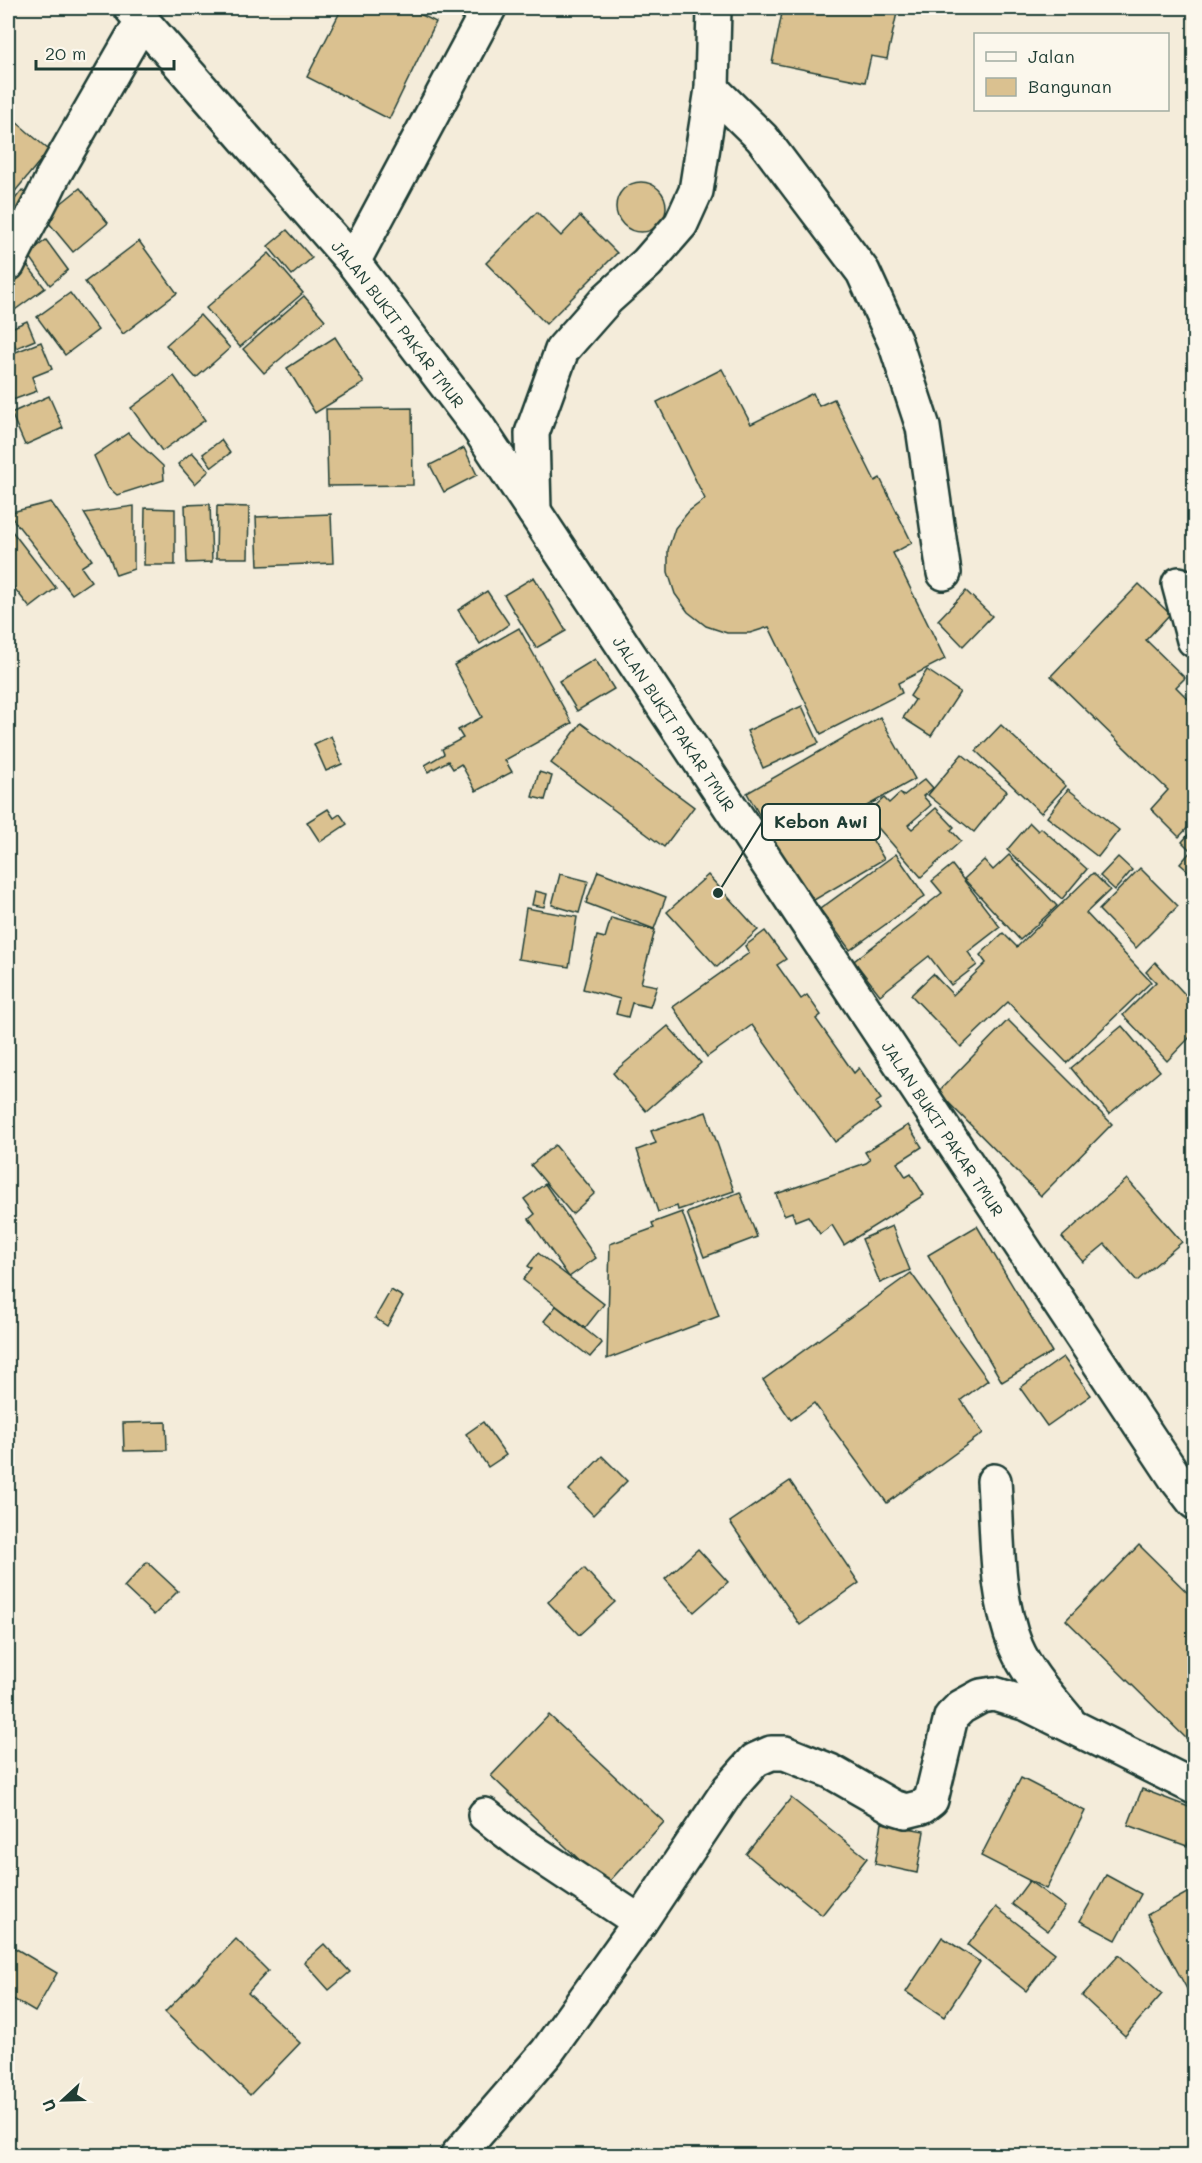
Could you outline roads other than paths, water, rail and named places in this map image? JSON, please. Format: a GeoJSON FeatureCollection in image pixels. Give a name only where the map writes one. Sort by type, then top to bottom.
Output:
{"type":"FeatureCollection","features":[{"type":"Feature","properties":{"kind":"street"},"geometry":{"type":"LineString","coordinates":[[353,262],[489,8]]}},
{"type":"Feature","properties":{"kind":"street"},"geometry":{"type":"LineString","coordinates":[[534,511],[532,433],[562,350],[607,299],[647,263],[681,224],[696,191],[712,89],[714,8]]}},
{"type":"Feature","properties":{"kind":"street"},"geometry":{"type":"LineString","coordinates":[[8,264],[22,232],[46,194],[53,176],[137,14]]}},
{"type":"Feature","properties":{"kind":"street","name":"JALAN BUKIT PAKAR TMUR"},"geometry":{"type":"LineString","coordinates":[[137,14],[353,262],[478,427],[1170,1470],[1194,1502]]}},
{"type":"Feature","properties":{"kind":"street"},"geometry":{"type":"LineString","coordinates":[[712,89],[762,138],[862,272],[895,342],[923,427],[944,573]]}},
{"type":"Feature","properties":{"kind":"street"},"geometry":{"type":"LineString","coordinates":[[1179,584],[1194,640]]}},
{"type":"Feature","properties":{"kind":"street"},"geometry":{"type":"LineString","coordinates":[[994,1481],[1003,1605],[1016,1648],[1034,1677],[1073,1728]]}},
{"type":"Feature","properties":{"kind":"street"},"geometry":{"type":"LineString","coordinates":[[457,2156],[547,2052],[640,1922],[729,1789],[755,1760],[771,1753],[785,1754],[830,1771],[893,1807],[906,1811],[922,1807],[931,1800],[951,1717],[961,1707],[981,1696],[993,1695],[1027,1704],[1194,1787]]}},
{"type":"Feature","properties":{"kind":"street"},"geometry":{"type":"LineString","coordinates":[[485,1815],[524,1845],[640,1922]]}},
{"type":"Feature","properties":{"kind":"place","name":"Kebon Awi"},"geometry":{"type":"Point","coordinates":[718,893]}}]}
